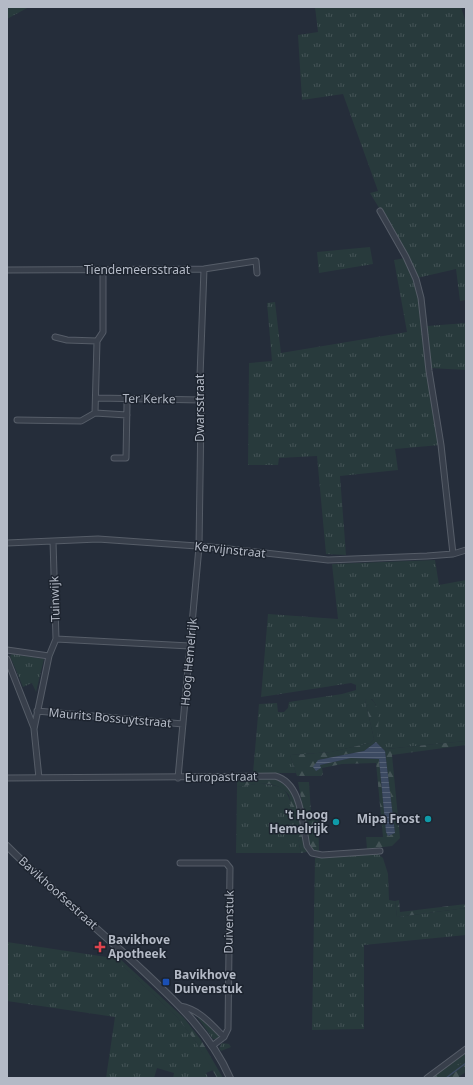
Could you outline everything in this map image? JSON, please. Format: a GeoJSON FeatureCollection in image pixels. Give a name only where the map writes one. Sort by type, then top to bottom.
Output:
{"type":"FeatureCollection","features":[{"type":"Feature","properties":{"kind":"street"},"geometry":{"type":"LineString","coordinates":[[380,211],[406,256],[416,280],[421,298],[429,371],[442,445],[453,554]]}},
{"type":"Feature","properties":{"kind":"street","name":"Tiendemeersstraat"},"geometry":{"type":"LineString","coordinates":[[7,270],[204,269],[256,261],[257,273]]}},
{"type":"Feature","properties":{"kind":"street","name":"Dwarsstraat"},"geometry":{"type":"LineString","coordinates":[[199,547],[204,269]]}},
{"type":"Feature","properties":{"kind":"street"},"geometry":{"type":"LineString","coordinates":[[95,413],[97,398],[97,341],[103,332],[103,270]]}},
{"type":"Feature","properties":{"kind":"street"},"geometry":{"type":"LineString","coordinates":[[55,337],[67,340],[97,341]]}},
{"type":"Feature","properties":{"kind":"street","name":"Ter Kerke"},"geometry":{"type":"LineString","coordinates":[[97,398],[201,400]]}},
{"type":"Feature","properties":{"kind":"street","name":"Ter Kerke"},"geometry":{"type":"LineString","coordinates":[[114,458],[126,458],[127,404]]}},
{"type":"Feature","properties":{"kind":"street","name":"Ter Kerke"},"geometry":{"type":"LineString","coordinates":[[17,420],[81,421],[95,413],[127,415]]}},
{"type":"Feature","properties":{"kind":"street","name":"Kervijnstraat"},"geometry":{"type":"LineString","coordinates":[[7,544],[98,539],[199,547],[328,560],[453,554],[466,550]]}},
{"type":"Feature","properties":{"kind":"street","name":"Tuinwijk"},"geometry":{"type":"LineString","coordinates":[[34,729],[49,656],[56,639],[53,541]]}},
{"type":"Feature","properties":{"kind":"street","name":"Hoog Hemelrijk"},"geometry":{"type":"LineString","coordinates":[[178,778],[199,547]]}},
{"type":"Feature","properties":{"kind":"street"},"geometry":{"type":"LineString","coordinates":[[56,639],[190,646]]}},
{"type":"Feature","properties":{"kind":"street"},"geometry":{"type":"LineString","coordinates":[[7,650],[49,656]]}},
{"type":"Feature","properties":{"kind":"street","name":"Tuinwijk"},"geometry":{"type":"LineString","coordinates":[[7,659],[34,729],[39,778]]}},
{"type":"Feature","properties":{"kind":"street","name":"Maurits Bossuytstraat"},"geometry":{"type":"LineString","coordinates":[[37,711],[183,724]]}},
{"type":"Feature","properties":{"kind":"street","name":"Europastraat"},"geometry":{"type":"LineString","coordinates":[[7,778],[178,778],[276,776],[284,779],[296,794],[307,846],[312,853],[322,855],[380,851]]}},
{"type":"Feature","properties":{"kind":"street","name":"Bavikhoofsestraat"},"geometry":{"type":"LineString","coordinates":[[7,846],[192,1018],[212,1046],[230,1078]]}},
{"type":"Feature","properties":{"kind":"street","name":"Duivenstuk"},"geometry":{"type":"LineString","coordinates":[[180,863],[226,863],[230,868],[228,1029],[224,1038]]}},
{"type":"Feature","properties":{"kind":"street","name":"Bavikhoofsestraat"},"geometry":{"type":"LineString","coordinates":[[180,1006],[191,1008],[197,1012],[224,1038]]}},
{"type":"Feature","properties":{"kind":"street"},"geometry":{"type":"LineString","coordinates":[[212,1046],[224,1038]]}},
{"type":"Feature","properties":{"kind":"street"},"geometry":{"type":"LineString","coordinates":[[428,1078],[466,1049]]}},
{"type":"Feature","properties":{"kind":"green space"},"geometry":{"type":"Polygon","coordinates":[[[7,7],[29,7],[7,19],[7,7]]]}},
{"type":"Feature","properties":{"kind":"green space"},"geometry":{"type":"Polygon","coordinates":[[[315,7],[461,7],[466,23],[466,300],[460,301],[456,269],[417,278],[401,245],[370,193],[378,191],[343,94],[302,100],[298,35],[318,32],[315,7]]]}},
{"type":"Feature","properties":{"kind":"green space"},"geometry":{"type":"Polygon","coordinates":[[[370,247],[373,264],[319,273],[317,252],[370,247]]]}},
{"type":"Feature","properties":{"kind":"green space"},"geometry":{"type":"Polygon","coordinates":[[[405,258],[418,295],[440,445],[395,449],[398,470],[340,476],[346,555],[326,554],[317,456],[279,458],[278,465],[248,465],[249,363],[272,361],[267,303],[275,302],[281,353],[407,332],[394,260],[405,258]]]}},
{"type":"Feature","properties":{"kind":"green space"},"geometry":{"type":"Polygon","coordinates":[[[466,323],[466,370],[430,368],[427,326],[466,323]]]}},
{"type":"Feature","properties":{"kind":"green space"},"geometry":{"type":"Polygon","coordinates":[[[435,560],[439,585],[466,580],[466,741],[386,749],[385,751],[376,742],[376,705],[372,699],[365,700],[374,739],[370,743],[331,752],[290,755],[296,773],[253,773],[259,704],[277,703],[278,712],[284,712],[288,708],[289,702],[342,694],[356,690],[356,685],[351,683],[261,697],[268,614],[338,619],[332,564],[435,560]]]}},
{"type":"Feature","properties":{"kind":"green space"},"geometry":{"type":"Polygon","coordinates":[[[12,654],[44,659],[36,692],[32,683],[23,687],[10,656],[12,654]]]}},
{"type":"Feature","properties":{"kind":"green space"},"geometry":{"type":"Polygon","coordinates":[[[369,698],[376,705],[378,711],[377,741],[364,751],[318,760],[320,765],[351,758],[379,759],[386,832],[389,836],[395,832],[385,751],[386,749],[466,741],[466,745],[392,755],[400,838],[392,846],[367,849],[366,837],[383,837],[376,763],[342,764],[322,768],[323,774],[321,776],[297,776],[290,755],[331,752],[370,743],[374,739],[365,700],[369,698]]]}},
{"type":"Feature","properties":{"kind":"green space"},"geometry":{"type":"Polygon","coordinates":[[[237,778],[270,778],[283,782],[289,789],[298,810],[307,852],[301,853],[289,795],[284,790],[272,785],[258,784],[237,787],[237,778]]]}},
{"type":"Feature","properties":{"kind":"green space"},"geometry":{"type":"Polygon","coordinates":[[[298,782],[309,782],[311,813],[318,812],[319,851],[311,852],[298,782]]]}},
{"type":"Feature","properties":{"kind":"green space"},"geometry":{"type":"Polygon","coordinates":[[[256,784],[277,786],[287,793],[293,809],[301,853],[236,853],[237,787],[256,784]]]}},
{"type":"Feature","properties":{"kind":"green space"},"geometry":{"type":"Polygon","coordinates":[[[378,854],[383,858],[388,874],[389,900],[395,901],[397,917],[466,908],[466,935],[364,945],[364,1029],[312,1030],[315,858],[378,854]]]}},
{"type":"Feature","properties":{"kind":"green space"},"geometry":{"type":"Polygon","coordinates":[[[399,900],[400,912],[466,904],[466,908],[397,917],[395,901],[399,900]]]}},
{"type":"Feature","properties":{"kind":"green space"},"geometry":{"type":"Polygon","coordinates":[[[7,942],[120,959],[121,964],[177,1017],[196,1042],[213,1070],[206,1073],[208,1078],[173,1078],[174,1073],[157,1068],[154,1078],[106,1078],[115,1017],[7,1001],[7,942]]]}},
{"type":"Feature","properties":{"kind":"green space"},"geometry":{"type":"Polygon","coordinates":[[[120,959],[184,1018],[201,1040],[223,1078],[217,1078],[196,1042],[177,1017],[121,964],[120,959]]]}},
{"type":"Feature","properties":{"kind":"green space"},"geometry":{"type":"Polygon","coordinates":[[[193,1011],[220,1036],[219,1039],[213,1039],[193,1011]]]}},
{"type":"Feature","properties":{"kind":"green space"},"geometry":{"type":"Polygon","coordinates":[[[222,1043],[229,1044],[231,1047],[221,1051],[219,1048],[222,1043]]]}},
{"type":"Feature","properties":{"kind":"green space"},"geometry":{"type":"Polygon","coordinates":[[[466,1047],[466,1060],[450,1072],[446,1067],[466,1047]]]}},
{"type":"Feature","properties":{"kind":"green space"},"geometry":{"type":"Polygon","coordinates":[[[466,1060],[466,1072],[457,1078],[431,1078],[446,1066],[450,1071],[466,1060]]]}},
{"type":"Feature","properties":{"kind":"water"},"geometry":{"type":"Polygon","coordinates":[[[376,742],[385,751],[395,833],[388,836],[386,832],[379,759],[351,758],[320,765],[321,768],[316,771],[313,767],[318,760],[364,751],[376,742]]]}},
{"type":"Feature","properties":{"kind":"waterway"},"geometry":{"type":"LineString","coordinates":[[446,1078],[466,1063]]}},
{"type":"Feature","properties":{"kind":"place","name":"Mipa Frost"},"geometry":{"type":"Point","coordinates":[428,819]}},
{"type":"Feature","properties":{"kind":"place","name":"'t Hoog Hemelrijk"},"geometry":{"type":"Point","coordinates":[336,822]}},
{"type":"Feature","properties":{"kind":"place","name":"Bavikhove Apotheek"},"geometry":{"type":"Point","coordinates":[100,947]}},
{"type":"Feature","properties":{"kind":"place","name":"Bavikhove Duivenstuk"},"geometry":{"type":"Point","coordinates":[166,982]}}]}
